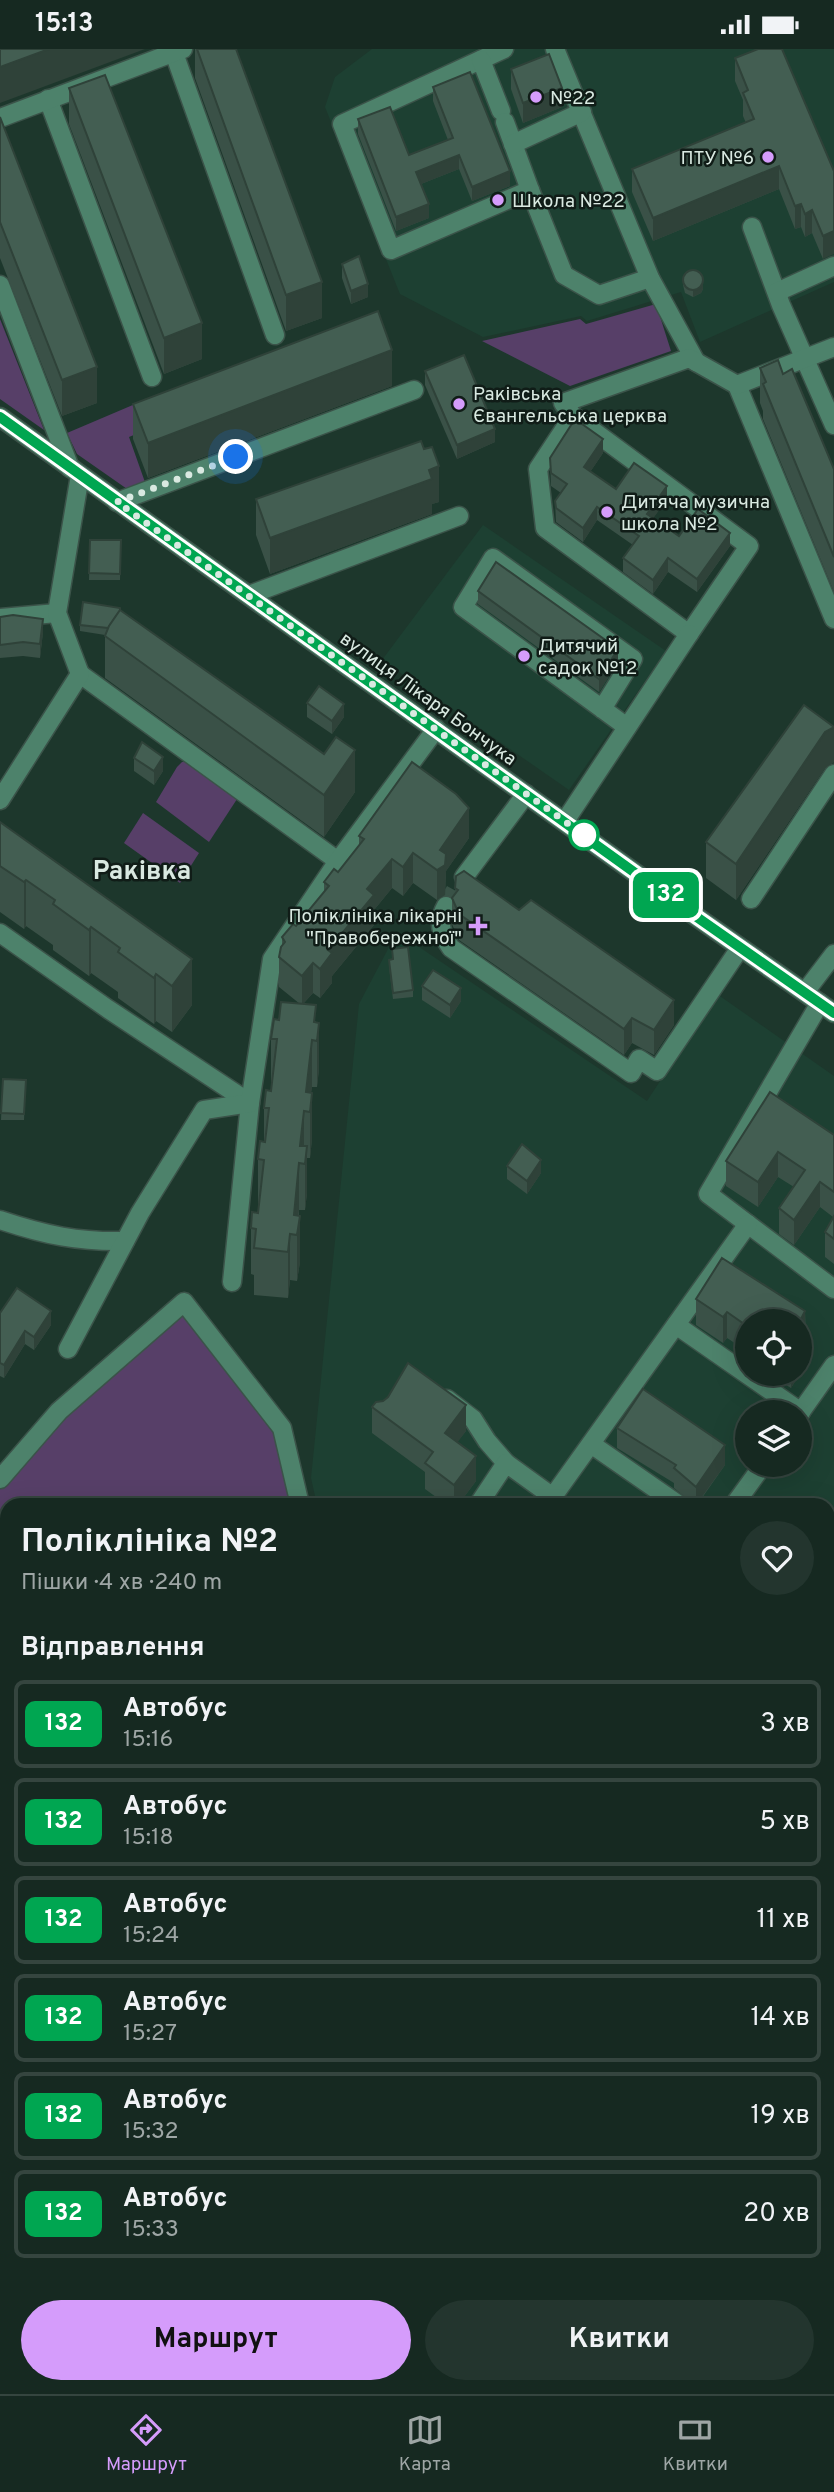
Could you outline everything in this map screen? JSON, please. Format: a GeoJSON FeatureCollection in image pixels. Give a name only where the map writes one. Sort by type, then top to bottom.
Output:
{"type":"FeatureCollection","features":[{"type":"Feature","properties":{"kind":"street"},"geometry":{"type":"LineString","coordinates":[[502,49],[342,124],[391,250],[530,190]]}},
{"type":"Feature","properties":{"kind":"street"},"geometry":{"type":"LineString","coordinates":[[555,49],[649,278],[696,362]]}},
{"type":"Feature","properties":{"kind":"street"},"geometry":{"type":"LineString","coordinates":[[0,118],[178,51],[275,335]]}},
{"type":"Feature","properties":{"kind":"street"},"geometry":{"type":"LineString","coordinates":[[481,60],[564,275],[599,295],[649,278]]}},
{"type":"Feature","properties":{"kind":"street"},"geometry":{"type":"LineString","coordinates":[[48,99],[152,377]]}},
{"type":"Feature","properties":{"kind":"street"},"geometry":{"type":"LineString","coordinates":[[513,144],[582,112]]}},
{"type":"Feature","properties":{"kind":"street"},"geometry":{"type":"LineString","coordinates":[[752,227],[776,292],[834,425]]}},
{"type":"Feature","properties":{"kind":"street"},"geometry":{"type":"LineString","coordinates":[[776,292],[834,266]]}},
{"type":"Feature","properties":{"kind":"street"},"geometry":{"type":"LineString","coordinates":[[0,285],[75,472],[57,613],[80,674],[338,861]]}},
{"type":"Feature","properties":{"kind":"street"},"geometry":{"type":"LineString","coordinates":[[737,385],[834,347]]}},
{"type":"Feature","properties":{"kind":"street"},"geometry":{"type":"LineString","coordinates":[[565,821],[749,546],[573,416],[563,403],[689,358],[737,385],[834,619]]}},
{"type":"Feature","properties":{"kind":"street"},"geometry":{"type":"LineString","coordinates":[[117,502],[414,390]]}},
{"type":"Feature","properties":{"kind":"street"},"geometry":{"type":"LineString","coordinates":[[573,416],[538,469],[545,528],[689,634]]}},
{"type":"Feature","properties":{"kind":"street","name":"вулиця Лікаря Бончука"},"geometry":{"type":"LineString","coordinates":[[0,417],[827,1008]]}},
{"type":"Feature","properties":{"kind":"street"},"geometry":{"type":"LineString","coordinates":[[249,595],[459,516]]}},
{"type":"Feature","properties":{"kind":"street"},"geometry":{"type":"LineString","coordinates":[[602,709],[633,659],[493,558],[463,607],[602,709],[627,727]]}},
{"type":"Feature","properties":{"kind":"street"},"geometry":{"type":"LineString","coordinates":[[0,618],[57,613]]}},
{"type":"Feature","properties":{"kind":"street"},"geometry":{"type":"LineString","coordinates":[[0,800],[80,674]]}},
{"type":"Feature","properties":{"kind":"street"},"geometry":{"type":"LineString","coordinates":[[232,1282],[250,1103],[272,960],[338,861],[436,729]]}},
{"type":"Feature","properties":{"kind":"street"},"geometry":{"type":"LineString","coordinates":[[751,899],[834,774]]}},
{"type":"Feature","properties":{"kind":"street"},"geometry":{"type":"LineString","coordinates":[[464,884],[526,794]]}},
{"type":"Feature","properties":{"kind":"street"},"geometry":{"type":"LineString","coordinates":[[446,906],[441,915],[440,927],[451,948],[631,1073],[639,1059],[657,1071],[684,1019],[740,948]]}},
{"type":"Feature","properties":{"kind":"street"},"geometry":{"type":"LineString","coordinates":[[0,933],[108,1009],[250,1103]]}},
{"type":"Feature","properties":{"kind":"street"},"geometry":{"type":"LineString","coordinates":[[805,992],[834,954]]}},
{"type":"Feature","properties":{"kind":"street"},"geometry":{"type":"LineString","coordinates":[[827,1008],[708,1194],[834,1289]]}},
{"type":"Feature","properties":{"kind":"street"},"geometry":{"type":"LineString","coordinates":[[68,1349],[150,1196],[204,1109],[250,1103]]}},
{"type":"Feature","properties":{"kind":"street"},"geometry":{"type":"LineString","coordinates":[[0,1220],[42,1234],[89,1241],[125,1241]]}},
{"type":"Feature","properties":{"kind":"street"},"geometry":{"type":"LineString","coordinates":[[555,1498],[748,1224]]}},
{"type":"Feature","properties":{"kind":"street"},"geometry":{"type":"LineString","coordinates":[[0,1479],[59,1411],[184,1303],[282,1428],[298,1498]]}},
{"type":"Feature","properties":{"kind":"street"},"geometry":{"type":"LineString","coordinates":[[676,1325],[782,1400]]}},
{"type":"Feature","properties":{"kind":"street"},"geometry":{"type":"LineString","coordinates":[[809,1400],[834,1365]]}},
{"type":"Feature","properties":{"kind":"street"},"geometry":{"type":"LineString","coordinates":[[430,1385],[473,1419],[486,1441],[506,1463],[549,1498]]}},
{"type":"Feature","properties":{"kind":"street"},"geometry":{"type":"LineString","coordinates":[[591,1444],[669,1498]]}},
{"type":"Feature","properties":{"kind":"street"},"geometry":{"type":"LineString","coordinates":[[483,1498],[506,1463]]}},
{"type":"Feature","properties":{"kind":"street"},"geometry":{"type":"LineString","coordinates":[[739,1498],[754,1477]]}},
{"type":"Feature","properties":{"kind":"shaded area"},"geometry":{"type":"Polygon","coordinates":[[[372,49],[834,49],[834,282],[700,342],[681,292],[587,321],[581,316],[483,337],[400,294],[325,107],[335,77],[372,49]]]}},
{"type":"Feature","properties":{"kind":"shaded area"},"geometry":{"type":"Polygon","coordinates":[[[656,304],[671,351],[570,386],[482,341],[580,319],[586,324],[656,304]]]}},
{"type":"Feature","properties":{"kind":"shaded area"},"geometry":{"type":"Polygon","coordinates":[[[0,319],[44,430],[0,399],[0,319]]]}},
{"type":"Feature","properties":{"kind":"shaded area"},"geometry":{"type":"Polygon","coordinates":[[[161,393],[168,421],[129,437],[146,485],[130,491],[77,454],[67,433],[161,393]]]}},
{"type":"Feature","properties":{"kind":"shaded area","name":"Дитячий садок №12"},"geometry":{"type":"Polygon","coordinates":[[[483,525],[666,651],[569,790],[382,660],[483,525]]]}},
{"type":"Feature","properties":{"kind":"shaded area"},"geometry":{"type":"Polygon","coordinates":[[[182,762],[188,762],[239,796],[209,842],[156,802],[182,762]]]}},
{"type":"Feature","properties":{"kind":"shaded area"},"geometry":{"type":"Polygon","coordinates":[[[143,813],[199,853],[180,883],[124,843],[143,813]]]}},
{"type":"Feature","properties":{"kind":"shaded area"},"geometry":{"type":"Polygon","coordinates":[[[397,932],[647,1101],[717,994],[834,1076],[834,1498],[315,1498],[311,1478],[359,1004],[397,932]]]}},
{"type":"Feature","properties":{"kind":"shaded area"},"geometry":{"type":"Polygon","coordinates":[[[186,1313],[275,1429],[289,1498],[0,1498],[0,1474],[186,1313]]]}},
{"type":"Feature","properties":{"kind":"building"},"geometry":{"type":"Polygon","coordinates":[[[0,49],[49,49],[0,67],[0,49]]]}},
{"type":"Feature","properties":{"kind":"building"},"geometry":{"type":"Polygon","coordinates":[[[197,49],[236,49],[322,282],[286,295],[197,49]]]}},
{"type":"Feature","properties":{"kind":"building"},"geometry":{"type":"Polygon","coordinates":[[[758,49],[782,49],[834,171],[834,231],[823,236],[812,210],[805,214],[801,204],[795,206],[779,166],[653,218],[632,169],[754,119],[743,93],[748,90],[735,58],[758,49]]]}},
{"type":"Feature","properties":{"kind":"building"},"geometry":{"type":"Polygon","coordinates":[[[549,54],[562,88],[523,103],[511,69],[549,54]]]}},
{"type":"Feature","properties":{"kind":"building"},"geometry":{"type":"Polygon","coordinates":[[[470,72],[510,171],[472,187],[459,155],[416,172],[429,204],[396,217],[358,119],[390,107],[409,155],[453,138],[433,87],[470,72]]]}},
{"type":"Feature","properties":{"kind":"building"},"geometry":{"type":"Polygon","coordinates":[[[105,75],[202,323],[164,338],[69,88],[105,75]]]}},
{"type":"Feature","properties":{"kind":"building"},"geometry":{"type":"Polygon","coordinates":[[[0,117],[97,367],[62,380],[0,222],[0,117]]]}},
{"type":"Feature","properties":{"kind":"building"},"geometry":{"type":"Polygon","coordinates":[[[359,256],[368,284],[351,291],[342,264],[359,256]]]}},
{"type":"Feature","properties":{"kind":"building"},"geometry":{"type":"Polygon","coordinates":[[[693,270],[700,273],[703,280],[700,287],[693,290],[686,287],[683,280],[686,273],[693,270]]]}},
{"type":"Feature","properties":{"kind":"building"},"geometry":{"type":"Polygon","coordinates":[[[378,311],[392,350],[148,443],[133,404],[378,311]]]}},
{"type":"Feature","properties":{"kind":"building","name":"Раківська Євангельська церква"},"geometry":{"type":"Polygon","coordinates":[[[464,355],[495,429],[457,445],[425,371],[464,355]]]}},
{"type":"Feature","properties":{"kind":"building"},"geometry":{"type":"Polygon","coordinates":[[[778,360],[783,374],[792,369],[834,469],[834,557],[763,384],[766,382],[760,368],[778,360]]]}},
{"type":"Feature","properties":{"kind":"building","name":"Дитяча музична школа №2"},"geometry":{"type":"Polygon","coordinates":[[[575,419],[603,439],[584,467],[616,489],[634,463],[667,486],[647,514],[679,536],[698,509],[730,533],[697,579],[668,558],[653,580],[623,558],[639,536],[597,507],[583,528],[556,508],[555,501],[567,484],[551,473],[550,458],[575,419]]]}},
{"type":"Feature","properties":{"kind":"building"},"geometry":{"type":"Polygon","coordinates":[[[421,441],[424,449],[432,447],[439,466],[429,470],[432,479],[270,538],[256,499],[421,441]]]}},
{"type":"Feature","properties":{"kind":"building"},"geometry":{"type":"Polygon","coordinates":[[[90,540],[121,540],[120,574],[89,573],[90,540]]]}},
{"type":"Feature","properties":{"kind":"building"},"geometry":{"type":"Polygon","coordinates":[[[496,562],[618,649],[599,679],[478,591],[496,562]]]}},
{"type":"Feature","properties":{"kind":"building"},"geometry":{"type":"Polygon","coordinates":[[[83,602],[120,608],[120,611],[108,628],[80,625],[83,602]]]}},
{"type":"Feature","properties":{"kind":"building"},"geometry":{"type":"Polygon","coordinates":[[[120,610],[324,754],[336,737],[355,750],[324,795],[105,636],[120,610]]]}},
{"type":"Feature","properties":{"kind":"building"},"geometry":{"type":"Polygon","coordinates":[[[13,615],[43,619],[40,644],[23,642],[0,645],[0,617],[13,615]]]}},
{"type":"Feature","properties":{"kind":"building"},"geometry":{"type":"Polygon","coordinates":[[[319,686],[344,704],[332,721],[307,703],[319,686]]]}},
{"type":"Feature","properties":{"kind":"building"},"geometry":{"type":"Polygon","coordinates":[[[804,705],[834,727],[825,732],[736,864],[706,842],[804,705]]]}},
{"type":"Feature","properties":{"kind":"building"},"geometry":{"type":"Polygon","coordinates":[[[142,742],[163,757],[154,771],[134,758],[142,742]]]}},
{"type":"Feature","properties":{"kind":"building"},"geometry":{"type":"Polygon","coordinates":[[[412,762],[456,794],[469,808],[440,850],[446,854],[445,865],[437,870],[413,853],[403,867],[392,859],[367,889],[374,895],[328,950],[332,953],[320,969],[313,963],[302,976],[279,957],[285,942],[282,937],[293,924],[296,926],[329,886],[324,882],[334,869],[338,872],[364,839],[359,836],[412,762]]]}},
{"type":"Feature","properties":{"kind":"building"},"geometry":{"type":"Polygon","coordinates":[[[0,822],[192,959],[172,986],[156,974],[154,978],[118,952],[120,948],[53,904],[55,900],[0,866],[0,822]]]}},
{"type":"Feature","properties":{"kind":"building"},"geometry":{"type":"Polygon","coordinates":[[[464,871],[519,910],[531,900],[674,1000],[654,1030],[632,1018],[624,1029],[459,914],[452,898],[458,890],[455,888],[456,876],[464,871]]]}},
{"type":"Feature","properties":{"kind":"building"},"geometry":{"type":"Polygon","coordinates":[[[408,947],[413,990],[393,993],[389,960],[393,959],[392,949],[408,947]]]}},
{"type":"Feature","properties":{"kind":"building"},"geometry":{"type":"Polygon","coordinates":[[[433,970],[461,988],[450,1005],[422,986],[433,970]]]}},
{"type":"Feature","properties":{"kind":"building"},"geometry":{"type":"Polygon","coordinates":[[[281,1002],[316,1005],[314,1022],[319,1023],[317,1041],[312,1040],[306,1092],[312,1093],[310,1112],[304,1111],[300,1146],[307,1146],[305,1164],[299,1163],[294,1215],[300,1216],[297,1235],[290,1234],[288,1252],[254,1248],[256,1229],[251,1228],[252,1212],[258,1213],[264,1160],[258,1159],[260,1141],[265,1142],[269,1108],[264,1108],[266,1090],[271,1091],[277,1039],[271,1039],[274,1019],[279,1020],[281,1002]]]}},
{"type":"Feature","properties":{"kind":"building"},"geometry":{"type":"Polygon","coordinates":[[[3,1079],[26,1080],[24,1114],[1,1113],[3,1079]]]}},
{"type":"Feature","properties":{"kind":"building"},"geometry":{"type":"Polygon","coordinates":[[[770,1092],[834,1135],[834,1192],[820,1182],[794,1220],[779,1208],[805,1170],[778,1152],[758,1182],[726,1161],[770,1092]]]}},
{"type":"Feature","properties":{"kind":"building"},"geometry":{"type":"Polygon","coordinates":[[[522,1144],[541,1160],[527,1181],[507,1166],[522,1144]]]}},
{"type":"Feature","properties":{"kind":"building"},"geometry":{"type":"Polygon","coordinates":[[[834,1216],[834,1239],[825,1232],[834,1216]]]}},
{"type":"Feature","properties":{"kind":"building"},"geometry":{"type":"Polygon","coordinates":[[[722,1258],[802,1309],[735,1309],[735,1318],[727,1312],[723,1317],[696,1299],[722,1258]]]}},
{"type":"Feature","properties":{"kind":"building"},"geometry":{"type":"Polygon","coordinates":[[[17,1288],[51,1311],[34,1337],[25,1331],[4,1365],[0,1363],[0,1313],[17,1288]]]}},
{"type":"Feature","properties":{"kind":"building"},"geometry":{"type":"Polygon","coordinates":[[[408,1363],[466,1405],[445,1433],[476,1456],[454,1485],[425,1463],[433,1452],[372,1407],[376,1402],[388,1397],[408,1363]]]}},
{"type":"Feature","properties":{"kind":"building"},"geometry":{"type":"Polygon","coordinates":[[[643,1389],[725,1445],[696,1487],[674,1468],[676,1465],[617,1428],[643,1389]]]}},
{"type":"Feature","properties":{"kind":"tunnel"},"geometry":{"type":"LineString","coordinates":[[446,906],[455,890]]}},
{"type":"Feature","properties":{"kind":"bus line","name":"132"},"geometry":{"type":"LineString","coordinates":[[0,417],[834,1013]]}},
{"type":"Feature","properties":{"kind":"place","name":"№22"},"geometry":{"type":"Point","coordinates":[536,97]}},
{"type":"Feature","properties":{"kind":"place","name":"ПТУ №6"},"geometry":{"type":"Point","coordinates":[768,157]}},
{"type":"Feature","properties":{"kind":"place","name":"Школа №22"},"geometry":{"type":"Point","coordinates":[498,200]}},
{"type":"Feature","properties":{"kind":"place","name":"Раківська Євангельська церква"},"geometry":{"type":"Point","coordinates":[459,404]}},
{"type":"Feature","properties":{"kind":"place","name":"Дитяча музична школа №2"},"geometry":{"type":"Point","coordinates":[607,512]}},
{"type":"Feature","properties":{"kind":"place","name":"Дитячий садок №12"},"geometry":{"type":"Point","coordinates":[524,656]}},
{"type":"Feature","properties":{"kind":"place","name":"Поліклініка лікарні \"Правобережної\""},"geometry":{"type":"Point","coordinates":[478,926]}},
{"type":"Feature","properties":{"kind":"district","name":"Раківка"},"geometry":{"type":"Point","coordinates":[142,870]}},
{"type":"Feature","properties":{"kind":"route"},"geometry":{"type":"LineString","coordinates":[[236,457],[117,502],[584,835]]}}]}
